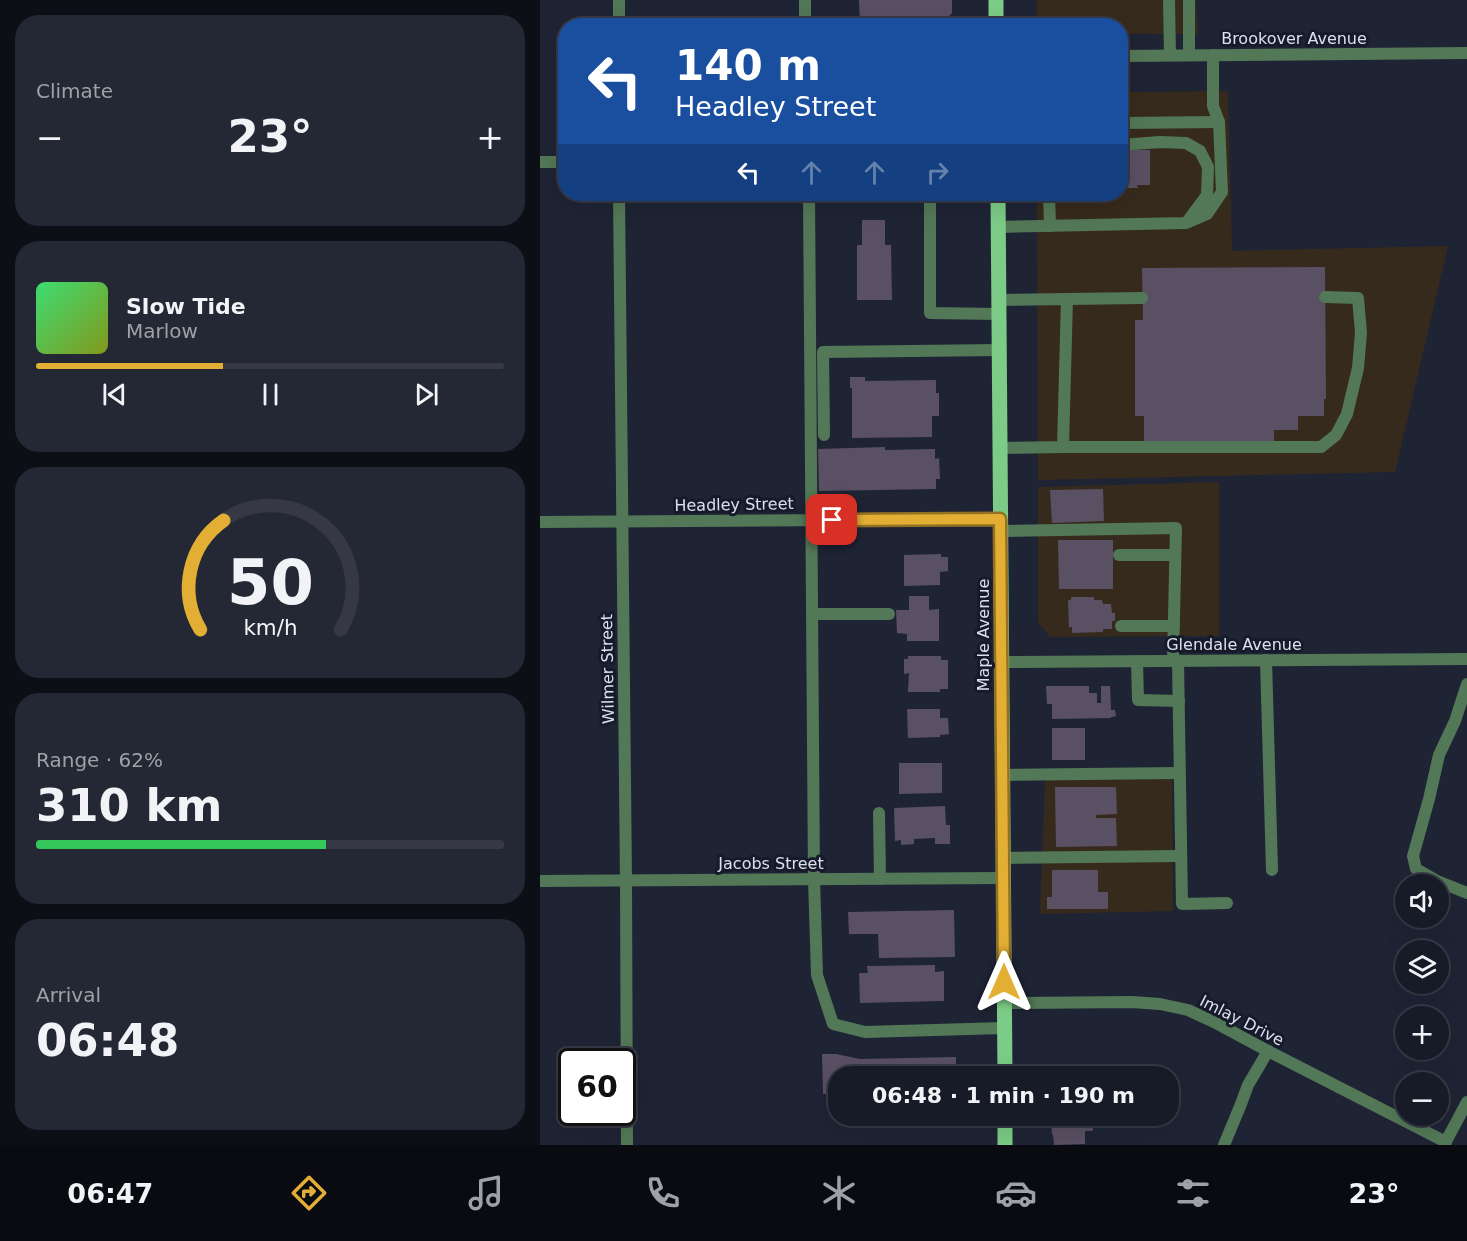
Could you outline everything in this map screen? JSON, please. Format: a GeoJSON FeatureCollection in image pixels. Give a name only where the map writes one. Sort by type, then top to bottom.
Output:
{"type":"FeatureCollection","features":[{"type":"Feature","properties":{"kind":"main road"},"geometry":{"type":"LineString","coordinates":[[996,0],[996,18]]}},
{"type":"Feature","properties":{"kind":"main road","name":"Maple Avenue"},"geometry":{"type":"LineString","coordinates":[[998,201],[1005,1066]]}},
{"type":"Feature","properties":{"kind":"main road"},"geometry":{"type":"LineString","coordinates":[[1005,1126],[1005,1145]]}},
{"type":"Feature","properties":{"kind":"street"},"geometry":{"type":"LineString","coordinates":[[619,0],[619,18]]}},
{"type":"Feature","properties":{"kind":"street"},"geometry":{"type":"LineString","coordinates":[[805,0],[805,18]]}},
{"type":"Feature","properties":{"kind":"street"},"geometry":{"type":"LineString","coordinates":[[1169,0],[1170,55]]}},
{"type":"Feature","properties":{"kind":"street"},"geometry":{"type":"LineString","coordinates":[[1189,0],[1189,55]]}},
{"type":"Feature","properties":{"kind":"street","name":"Brookover Avenue"},"geometry":{"type":"LineString","coordinates":[[1128,56],[1467,53]]}},
{"type":"Feature","properties":{"kind":"street"},"geometry":{"type":"LineString","coordinates":[[999,227],[1186,223],[1207,214],[1222,192],[1219,122],[1212,106],[1213,55]]}},
{"type":"Feature","properties":{"kind":"street"},"geometry":{"type":"LineString","coordinates":[[1128,123],[1219,122]]}},
{"type":"Feature","properties":{"kind":"street"},"geometry":{"type":"LineString","coordinates":[[1128,144],[1186,143],[1200,151],[1208,167],[1207,195],[1186,223]]}},
{"type":"Feature","properties":{"kind":"street"},"geometry":{"type":"LineString","coordinates":[[540,162],[558,162]]}},
{"type":"Feature","properties":{"kind":"street","name":"Wilmer Street"},"geometry":{"type":"LineString","coordinates":[[619,201],[627,1145]]}},
{"type":"Feature","properties":{"kind":"street"},"geometry":{"type":"LineString","coordinates":[[809,201],[814,879],[817,975],[833,1024],[865,1032],[1004,1028]]}},
{"type":"Feature","properties":{"kind":"street"},"geometry":{"type":"LineString","coordinates":[[930,201],[930,313],[1067,299],[1143,298]]}},
{"type":"Feature","properties":{"kind":"street"},"geometry":{"type":"LineString","coordinates":[[1049,201],[1050,226]]}},
{"type":"Feature","properties":{"kind":"street"},"geometry":{"type":"LineString","coordinates":[[1000,448],[1321,447],[1336,435],[1347,414],[1358,368],[1361,333],[1358,298],[1325,297]]}},
{"type":"Feature","properties":{"kind":"street"},"geometry":{"type":"LineString","coordinates":[[1063,447],[1067,299]]}},
{"type":"Feature","properties":{"kind":"street"},"geometry":{"type":"LineString","coordinates":[[824,435],[823,352],[1000,350]]}},
{"type":"Feature","properties":{"kind":"street","name":"Headley Street"},"geometry":{"type":"LineString","coordinates":[[540,522],[811,520],[1176,528],[1175,555]]}},
{"type":"Feature","properties":{"kind":"street"},"geometry":{"type":"LineString","coordinates":[[1119,555],[1175,555],[1173,626],[1179,701],[1182,904],[1227,903]]}},
{"type":"Feature","properties":{"kind":"street"},"geometry":{"type":"LineString","coordinates":[[812,614],[889,614]]}},
{"type":"Feature","properties":{"kind":"street"},"geometry":{"type":"LineString","coordinates":[[1121,626],[1173,626]]}},
{"type":"Feature","properties":{"kind":"street","name":"Glendale Avenue"},"geometry":{"type":"LineString","coordinates":[[1001,662],[1467,658]]}},
{"type":"Feature","properties":{"kind":"street"},"geometry":{"type":"LineString","coordinates":[[1266,660],[1272,870]]}},
{"type":"Feature","properties":{"kind":"street"},"geometry":{"type":"LineString","coordinates":[[1137,661],[1138,700],[1179,701]]}},
{"type":"Feature","properties":{"kind":"street"},"geometry":{"type":"LineString","coordinates":[[1467,684],[1455,721],[1439,755],[1413,855],[1416,869],[1437,881],[1467,893]]}},
{"type":"Feature","properties":{"kind":"street"},"geometry":{"type":"LineString","coordinates":[[1002,775],[1179,773]]}},
{"type":"Feature","properties":{"kind":"street"},"geometry":{"type":"LineString","coordinates":[[879,813],[880,879]]}},
{"type":"Feature","properties":{"kind":"street"},"geometry":{"type":"LineString","coordinates":[[1003,858],[1180,856]]}},
{"type":"Feature","properties":{"kind":"street","name":"Jacobs Street"},"geometry":{"type":"LineString","coordinates":[[540,882],[1003,878]]}},
{"type":"Feature","properties":{"kind":"street","name":"Imlay Drive"},"geometry":{"type":"LineString","coordinates":[[1004,1003],[1132,1002],[1160,1004],[1188,1011],[1445,1144]]}},
{"type":"Feature","properties":{"kind":"street"},"geometry":{"type":"LineString","coordinates":[[1224,1145],[1248,1085],[1268,1051]]}},
{"type":"Feature","properties":{"kind":"street"},"geometry":{"type":"LineString","coordinates":[[1445,1144],[1467,1102]]}},
{"type":"Feature","properties":{"kind":"shaded area"},"geometry":{"type":"Polygon","coordinates":[[[1037,0],[1196,0],[1198,34],[1128,34],[1128,18],[1037,18],[1037,0]]]}},
{"type":"Feature","properties":{"kind":"shaded area"},"geometry":{"type":"Polygon","coordinates":[[[1228,91],[1232,251],[1448,246],[1395,472],[1038,480],[1037,201],[1128,201],[1128,92],[1228,91]]]}},
{"type":"Feature","properties":{"kind":"shaded area"},"geometry":{"type":"Polygon","coordinates":[[[1219,482],[1219,636],[1050,637],[1038,622],[1038,487],[1219,482]]]}},
{"type":"Feature","properties":{"kind":"shaded area"},"geometry":{"type":"Polygon","coordinates":[[[1172,779],[1173,911],[1040,914],[1045,780],[1172,779]]]}},
{"type":"Feature","properties":{"kind":"building"},"geometry":{"type":"Polygon","coordinates":[[[859,0],[952,0],[952,13],[948,18],[860,18],[859,0]]]}},
{"type":"Feature","properties":{"kind":"building"},"geometry":{"type":"Polygon","coordinates":[[[1128,147],[1150,150],[1150,185],[1137,185],[1138,188],[1128,188],[1128,147]]]}},
{"type":"Feature","properties":{"kind":"building"},"geometry":{"type":"Polygon","coordinates":[[[862,220],[885,220],[885,245],[891,245],[892,300],[857,300],[857,245],[862,245],[862,220]]]}},
{"type":"Feature","properties":{"kind":"building"},"geometry":{"type":"Polygon","coordinates":[[[1325,267],[1326,399],[1324,399],[1324,416],[1298,416],[1298,430],[1274,430],[1274,442],[1144,443],[1144,416],[1135,416],[1135,320],[1143,320],[1142,268],[1325,267]]]}},
{"type":"Feature","properties":{"kind":"building"},"geometry":{"type":"Polygon","coordinates":[[[850,377],[865,377],[865,381],[936,380],[936,393],[939,393],[939,416],[932,416],[932,437],[852,438],[850,377]]]}},
{"type":"Feature","properties":{"kind":"building"},"geometry":{"type":"Polygon","coordinates":[[[885,447],[885,450],[935,449],[935,459],[939,458],[940,479],[936,479],[936,489],[819,491],[818,449],[885,447]]]}},
{"type":"Feature","properties":{"kind":"building"},"geometry":{"type":"Polygon","coordinates":[[[1103,489],[1104,521],[1052,523],[1050,490],[1103,489]]]}},
{"type":"Feature","properties":{"kind":"building"},"geometry":{"type":"Polygon","coordinates":[[[1058,540],[1113,540],[1113,589],[1059,589],[1058,540]]]}},
{"type":"Feature","properties":{"kind":"building"},"geometry":{"type":"Polygon","coordinates":[[[941,554],[941,557],[948,557],[948,571],[940,572],[940,585],[904,586],[904,555],[941,554]]]}},
{"type":"Feature","properties":{"kind":"building"},"geometry":{"type":"Polygon","coordinates":[[[909,596],[929,596],[929,610],[939,609],[939,641],[907,641],[907,634],[897,633],[896,610],[909,610],[909,596]]]}},
{"type":"Feature","properties":{"kind":"building"},"geometry":{"type":"Polygon","coordinates":[[[1071,597],[1094,597],[1094,600],[1102,600],[1103,604],[1111,604],[1112,613],[1115,613],[1112,629],[1103,629],[1103,632],[1072,633],[1072,627],[1069,627],[1068,600],[1071,600],[1071,597]]]}},
{"type":"Feature","properties":{"kind":"building"},"geometry":{"type":"Polygon","coordinates":[[[908,656],[941,656],[941,660],[948,660],[948,689],[940,689],[940,692],[908,692],[909,673],[904,674],[904,659],[908,659],[908,656]]]}},
{"type":"Feature","properties":{"kind":"building"},"geometry":{"type":"Polygon","coordinates":[[[1046,686],[1089,686],[1089,693],[1097,693],[1097,703],[1101,703],[1101,686],[1110,686],[1111,710],[1115,710],[1116,716],[1052,719],[1052,704],[1047,704],[1046,686]]]}},
{"type":"Feature","properties":{"kind":"building"},"geometry":{"type":"Polygon","coordinates":[[[907,709],[940,709],[940,718],[948,718],[949,734],[940,735],[940,737],[908,738],[907,709]]]}},
{"type":"Feature","properties":{"kind":"building"},"geometry":{"type":"Polygon","coordinates":[[[1052,728],[1085,728],[1085,760],[1052,760],[1052,728]]]}},
{"type":"Feature","properties":{"kind":"building"},"geometry":{"type":"Polygon","coordinates":[[[899,763],[942,763],[942,793],[899,794],[899,763]]]}},
{"type":"Feature","properties":{"kind":"building"},"geometry":{"type":"Polygon","coordinates":[[[1055,787],[1116,787],[1117,814],[1096,815],[1096,818],[1116,818],[1117,846],[1056,847],[1055,787]]]}},
{"type":"Feature","properties":{"kind":"building"},"geometry":{"type":"Polygon","coordinates":[[[945,806],[946,825],[950,825],[950,844],[935,844],[935,838],[914,839],[914,844],[901,845],[901,840],[895,841],[894,808],[945,806]]]}},
{"type":"Feature","properties":{"kind":"building"},"geometry":{"type":"Polygon","coordinates":[[[1052,870],[1098,870],[1098,892],[1108,892],[1108,909],[1047,909],[1047,897],[1052,897],[1052,870]]]}},
{"type":"Feature","properties":{"kind":"building"},"geometry":{"type":"Polygon","coordinates":[[[954,910],[955,957],[879,958],[878,934],[849,934],[848,912],[954,910]]]}},
{"type":"Feature","properties":{"kind":"building"},"geometry":{"type":"Polygon","coordinates":[[[935,965],[935,972],[944,971],[944,1001],[860,1003],[859,973],[868,973],[867,966],[935,965]]]}},
{"type":"Feature","properties":{"kind":"building"},"geometry":{"type":"Polygon","coordinates":[[[822,1054],[836,1054],[860,1059],[956,1057],[956,1066],[828,1066],[828,1094],[823,1094],[822,1054]]]}},
{"type":"Feature","properties":{"kind":"building"},"geometry":{"type":"Polygon","coordinates":[[[1052,1126],[1093,1126],[1093,1131],[1085,1131],[1085,1144],[1054,1145],[1052,1126]]]}},
{"type":"Feature","properties":{"kind":"route"},"geometry":{"type":"LineString","coordinates":[[832,520],[1000,519],[1004,982]]}}]}
